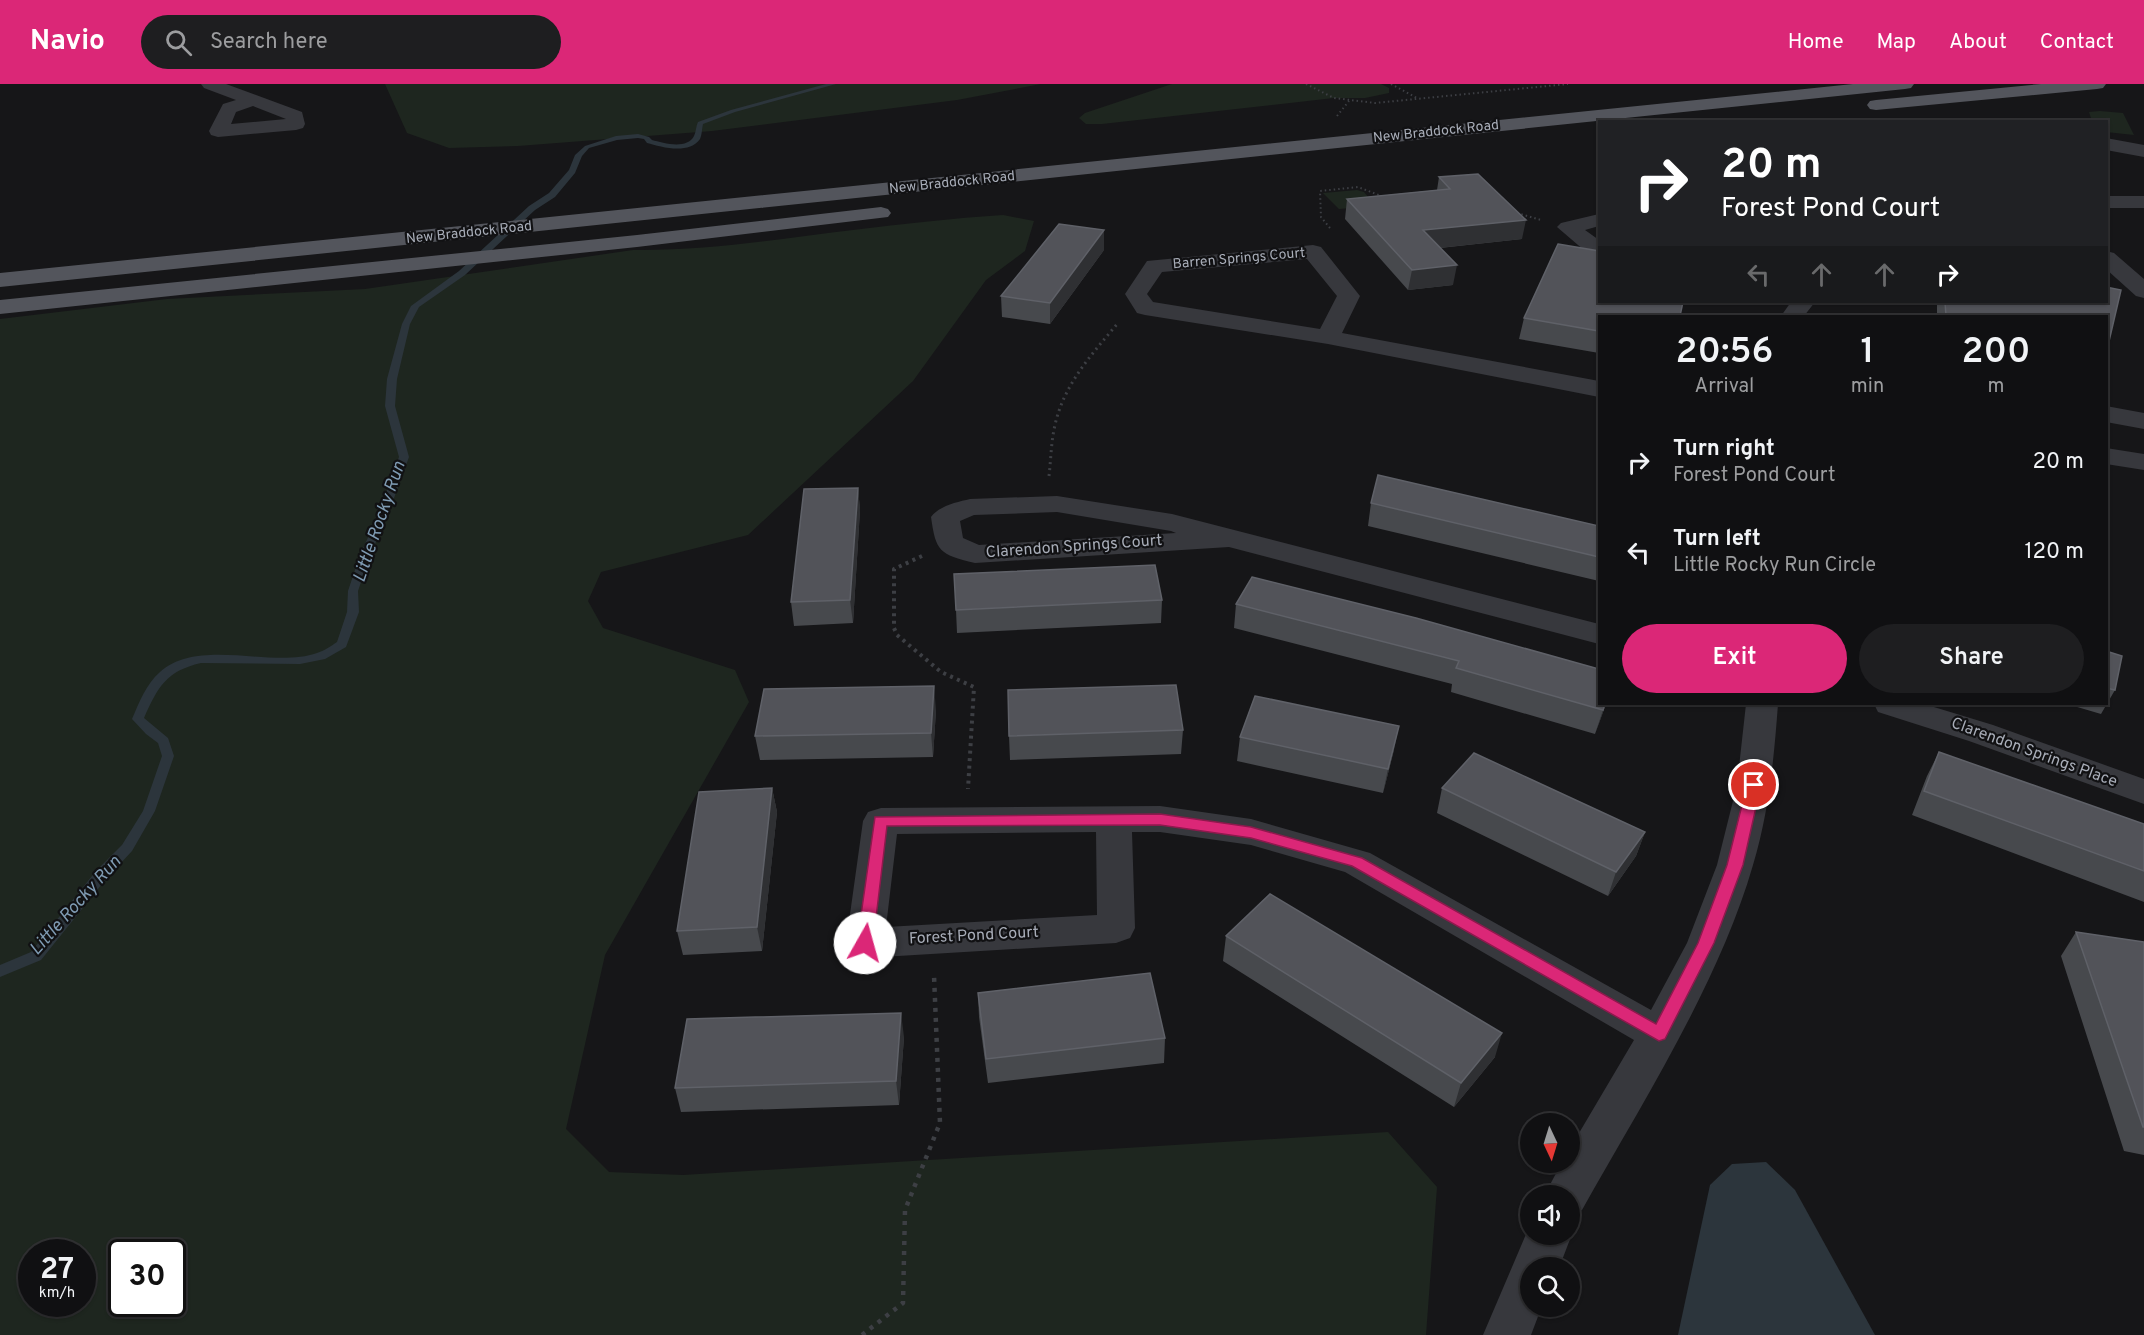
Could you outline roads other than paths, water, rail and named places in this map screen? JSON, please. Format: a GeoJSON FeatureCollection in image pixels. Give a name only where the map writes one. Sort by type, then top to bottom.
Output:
{"type":"FeatureCollection","features":[{"type":"Feature","properties":{"kind":"main road","name":"New Braddock Road"},"geometry":{"type":"LineString","coordinates":[[0,280],[1905,84]]}},
{"type":"Feature","properties":{"kind":"main road"},"geometry":{"type":"LineString","coordinates":[[1725,120],[2097,84]]}},
{"type":"Feature","properties":{"kind":"main road","name":"New Braddock Road"},"geometry":{"type":"LineString","coordinates":[[1197,176],[1598,133]]}},
{"type":"Feature","properties":{"kind":"main road","name":"New Braddock Road"},"geometry":{"type":"LineString","coordinates":[[0,307],[637,241],[899,211]]}},
{"type":"Feature","properties":{"kind":"street"},"geometry":{"type":"LineString","coordinates":[[210,84],[252,101]]}},
{"type":"Feature","properties":{"kind":"street"},"geometry":{"type":"LineString","coordinates":[[2108,146],[2129,162]]}},
{"type":"Feature","properties":{"kind":"street"},"geometry":{"type":"LineString","coordinates":[[2108,202],[2144,202]]}},
{"type":"Feature","properties":{"kind":"street"},"geometry":{"type":"LineString","coordinates":[[1598,220],[1568,227],[1593,246],[1598,247]]}},
{"type":"Feature","properties":{"kind":"street","name":"Barren Springs Court"},"geometry":{"type":"LineString","coordinates":[[1313,252],[1349,296],[1328,337],[1144,308],[1136,294],[1155,266],[1313,252]]}},
{"type":"Feature","properties":{"kind":"street"},"geometry":{"type":"LineString","coordinates":[[2108,260],[2140,286]]}},
{"type":"Feature","properties":{"kind":"street"},"geometry":{"type":"LineString","coordinates":[[2108,280],[2140,286]]}},
{"type":"Feature","properties":{"kind":"street"},"geometry":{"type":"LineString","coordinates":[[1793,315],[1802,303]]}},
{"type":"Feature","properties":{"kind":"street"},"geometry":{"type":"LineString","coordinates":[[1328,337],[1598,389]]}},
{"type":"Feature","properties":{"kind":"street"},"geometry":{"type":"LineString","coordinates":[[2108,414],[2144,421]]}},
{"type":"Feature","properties":{"kind":"street"},"geometry":{"type":"LineString","coordinates":[[2108,456],[2144,462]]}},
{"type":"Feature","properties":{"kind":"street","name":"Clarendon Springs Court"},"geometry":{"type":"LineString","coordinates":[[1228,538],[975,554],[949,543],[945,517],[970,507],[1050,504],[1172,523],[1598,634]]}},
{"type":"Feature","properties":{"kind":"street"},"geometry":{"type":"LineString","coordinates":[[1572,1185],[1659,1034],[1706,943],[1735,865],[1754,785],[1762,705]]}},
{"type":"Feature","properties":{"kind":"street","name":"Clarendon Springs Place"},"geometry":{"type":"LineString","coordinates":[[1893,705],[1981,733],[2144,792]]}},
{"type":"Feature","properties":{"kind":"street","name":"Forest Pond Court"},"geometry":{"type":"LineString","coordinates":[[1114,820],[1116,928],[865,943],[881,821],[1160,819],[1251,832],[1357,862],[1659,1034]]}},
{"type":"Feature","properties":{"kind":"street"},"geometry":{"type":"LineString","coordinates":[[1507,1335],[1520,1303]]}},
{"type":"Feature","properties":{"kind":"waterway","name":"Little Rocky Run"},"geometry":{"type":"LineString","coordinates":[[0,971],[36,956],[101,875],[127,848],[149,811],[168,756],[164,741],[138,719],[150,694],[167,672],[183,664],[201,660],[300,661],[321,656],[342,644],[353,612],[353,591],[404,457],[390,406],[392,379],[406,324],[415,306],[462,273],[532,208],[552,195],[572,171],[579,155],[587,147],[616,138],[638,136],[647,138],[649,142],[675,147],[690,144],[697,138],[700,123],[733,111],[833,84]]}}]}
